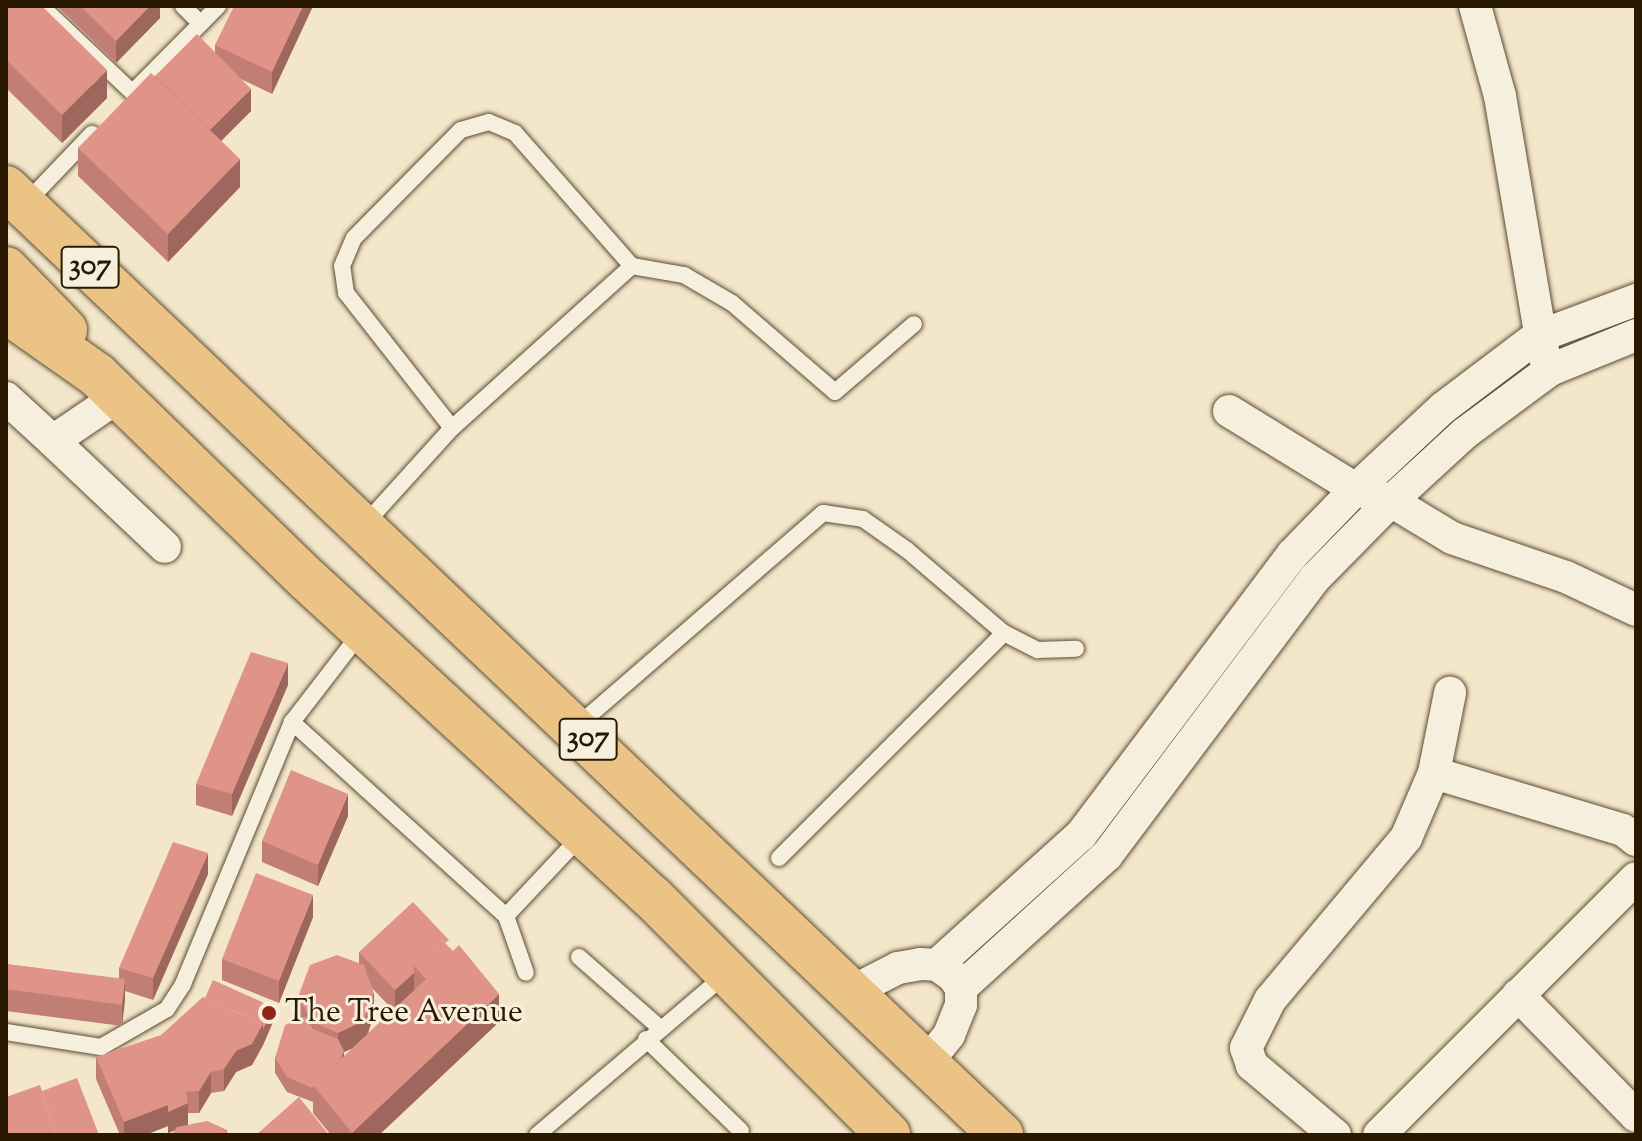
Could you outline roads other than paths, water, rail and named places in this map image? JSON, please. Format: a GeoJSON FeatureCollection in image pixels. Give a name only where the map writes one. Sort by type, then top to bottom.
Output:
{"type":"FeatureCollection","features":[{"type":"Feature","properties":{"kind":"main road","name":"307"},"geometry":{"type":"LineString","coordinates":[[15,197],[364,525],[1001,1135]]}},
{"type":"Feature","properties":{"kind":"main road","name":"307"},"geometry":{"type":"LineString","coordinates":[[6,269],[49,309],[108,385],[363,630],[584,834],[888,1135]]}},
{"type":"Feature","properties":{"kind":"main road"},"geometry":{"type":"LineString","coordinates":[[6,311],[108,385]]}},
{"type":"Feature","properties":{"kind":"street"},"geometry":{"type":"LineString","coordinates":[[1475,6],[1500,96],[1537,337],[1550,370]]}},
{"type":"Feature","properties":{"kind":"street"},"geometry":{"type":"LineString","coordinates":[[853,991],[898,968],[937,965],[1081,835],[1292,555],[1356,489],[1443,408],[1537,337],[1636,300]]}},
{"type":"Feature","properties":{"kind":"street"},"geometry":{"type":"LineString","coordinates":[[961,988],[1107,855],[1315,578],[1391,501],[1465,433],[1550,370],[1636,335]]}},
{"type":"Feature","properties":{"kind":"street"},"geometry":{"type":"LineString","coordinates":[[53,441],[108,385]]}},
{"type":"Feature","properties":{"kind":"street"},"geometry":{"type":"LineString","coordinates":[[6,398],[165,547]]}},
{"type":"Feature","properties":{"kind":"street"},"geometry":{"type":"LineString","coordinates":[[1229,411],[1356,489],[1391,501],[1452,538],[1566,577],[1636,610]]}},
{"type":"Feature","properties":{"kind":"street"},"geometry":{"type":"LineString","coordinates":[[1335,1135],[1252,1065],[1246,1048],[1270,1000],[1406,838],[1434,773],[1450,693]]}},
{"type":"Feature","properties":{"kind":"street"},"geometry":{"type":"LineString","coordinates":[[1434,773],[1623,830],[1636,840]]}},
{"type":"Feature","properties":{"kind":"street"},"geometry":{"type":"LineString","coordinates":[[1379,1135],[1636,878]]}},
{"type":"Feature","properties":{"kind":"street"},"geometry":{"type":"LineString","coordinates":[[927,1062],[949,1035],[961,1005],[961,988],[937,965]]}},
{"type":"Feature","properties":{"kind":"street"},"geometry":{"type":"LineString","coordinates":[[1518,995],[1636,1117],[1617,1135]]}},
{"type":"Feature","properties":{"kind":"lane"},"geometry":{"type":"LineString","coordinates":[[41,6],[127,98],[218,6]]}},
{"type":"Feature","properties":{"kind":"lane"},"geometry":{"type":"LineString","coordinates":[[183,6],[201,24]]}},
{"type":"Feature","properties":{"kind":"lane"},"geometry":{"type":"LineString","coordinates":[[452,428],[346,293],[342,266],[354,238],[461,130],[489,122],[515,133],[632,266],[684,275],[732,303],[835,392],[914,324]]}},
{"type":"Feature","properties":{"kind":"lane"},"geometry":{"type":"LineString","coordinates":[[15,197],[100,126]]}},
{"type":"Feature","properties":{"kind":"lane"},"geometry":{"type":"LineString","coordinates":[[364,525],[452,428],[632,266]]}},
{"type":"Feature","properties":{"kind":"lane"},"geometry":{"type":"LineString","coordinates":[[576,727],[823,513],[863,519],[907,550],[1004,633],[1038,650],[1076,649]]}},
{"type":"Feature","properties":{"kind":"lane"},"geometry":{"type":"LineString","coordinates":[[6,1032],[101,1047],[167,1009],[201,944],[292,722],[363,630]]}},
{"type":"Feature","properties":{"kind":"lane"},"geometry":{"type":"LineString","coordinates":[[779,858],[1004,633]]}},
{"type":"Feature","properties":{"kind":"lane"},"geometry":{"type":"LineString","coordinates":[[292,722],[506,916],[526,973]]}},
{"type":"Feature","properties":{"kind":"lane"},"geometry":{"type":"LineString","coordinates":[[506,916],[584,834]]}},
{"type":"Feature","properties":{"kind":"lane"},"geometry":{"type":"LineString","coordinates":[[579,957],[741,1131]]}},
{"type":"Feature","properties":{"kind":"lane"},"geometry":{"type":"LineString","coordinates":[[537,1135],[727,973]]}},
{"type":"Feature","properties":{"kind":"place","name":"The Tree Avenue"},"geometry":{"type":"Point","coordinates":[269,1013]}}]}
